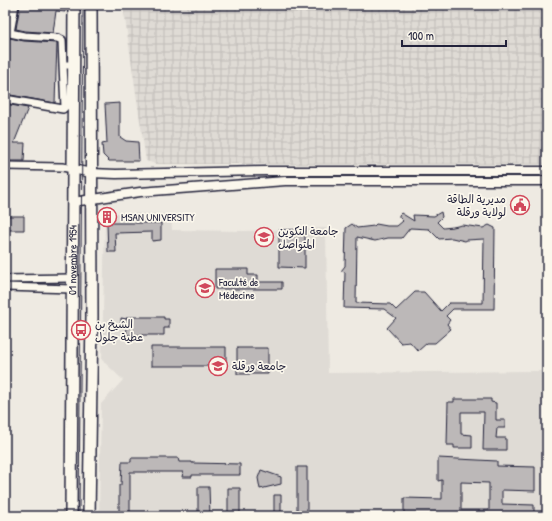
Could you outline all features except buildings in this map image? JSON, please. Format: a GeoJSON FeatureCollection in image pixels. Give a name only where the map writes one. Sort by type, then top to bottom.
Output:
{"type":"FeatureCollection","features":[{"type":"Feature","properties":{"kind":"main road","name":"01 novembre 1954"},"geometry":{"type":"LineString","coordinates":[[71,516],[68,282],[73,202],[73,169],[69,65],[74,5]]}},
{"type":"Feature","properties":{"kind":"main road"},"geometry":{"type":"LineString","coordinates":[[88,516],[92,316],[91,5]]}},
{"type":"Feature","properties":{"kind":"street"},"geometry":{"type":"LineString","coordinates":[[5,99],[63,109],[65,107],[69,65],[62,40],[57,38],[8,33],[15,5]]}},
{"type":"Feature","properties":{"kind":"street"},"geometry":{"type":"LineString","coordinates":[[5,166],[62,167],[91,173],[116,174],[315,171],[547,171]]}},
{"type":"Feature","properties":{"kind":"street"},"geometry":{"type":"LineString","coordinates":[[315,171],[315,181]]}},
{"type":"Feature","properties":{"kind":"street"},"geometry":{"type":"LineString","coordinates":[[382,171],[382,181]]}},
{"type":"Feature","properties":{"kind":"street"},"geometry":{"type":"LineString","coordinates":[[73,202],[140,192],[285,181],[547,181]]}},
{"type":"Feature","properties":{"kind":"street"},"geometry":{"type":"LineString","coordinates":[[5,278],[68,282]]}},
{"type":"Feature","properties":{"kind":"street"},"geometry":{"type":"LineString","coordinates":[[5,286],[68,282]]}},
{"type":"Feature","properties":{"kind":"shaded area"},"geometry":{"type":"Polygon","coordinates":[[[123,5],[547,5],[547,164],[156,164],[146,161],[123,5]]]}},
{"type":"Feature","properties":{"kind":"shaded area","name":"جامعة ورقلة"},"geometry":{"type":"Polygon","coordinates":[[[110,213],[171,214],[172,230],[244,231],[326,228],[328,373],[542,371],[541,516],[99,516],[101,404],[123,380],[102,360],[105,222],[110,222],[110,213]]]}},
{"type":"Feature","properties":{"kind":"tram line"},"geometry":{"type":"LineString","coordinates":[[79,516],[83,5]]}},
{"type":"Feature","properties":{"kind":"place","name":"مديرية الطاقة لولاية ورقلة"},"geometry":{"type":"Point","coordinates":[520,205]}},
{"type":"Feature","properties":{"kind":"place","name":"MSAN UNIVERSITY"},"geometry":{"type":"Point","coordinates":[107,217]}},
{"type":"Feature","properties":{"kind":"place","name":"جامعة التكوين المتواصل"},"geometry":{"type":"Point","coordinates":[264,237]}},
{"type":"Feature","properties":{"kind":"place","name":"Faculté de Médecine"},"geometry":{"type":"Point","coordinates":[205,288]}},
{"type":"Feature","properties":{"kind":"place","name":"الشيخ بن عطية جلول"},"geometry":{"type":"Point","coordinates":[81,330]}},
{"type":"Feature","properties":{"kind":"place","name":"جامعة ورقلة"},"geometry":{"type":"Point","coordinates":[218,366]}}]}
